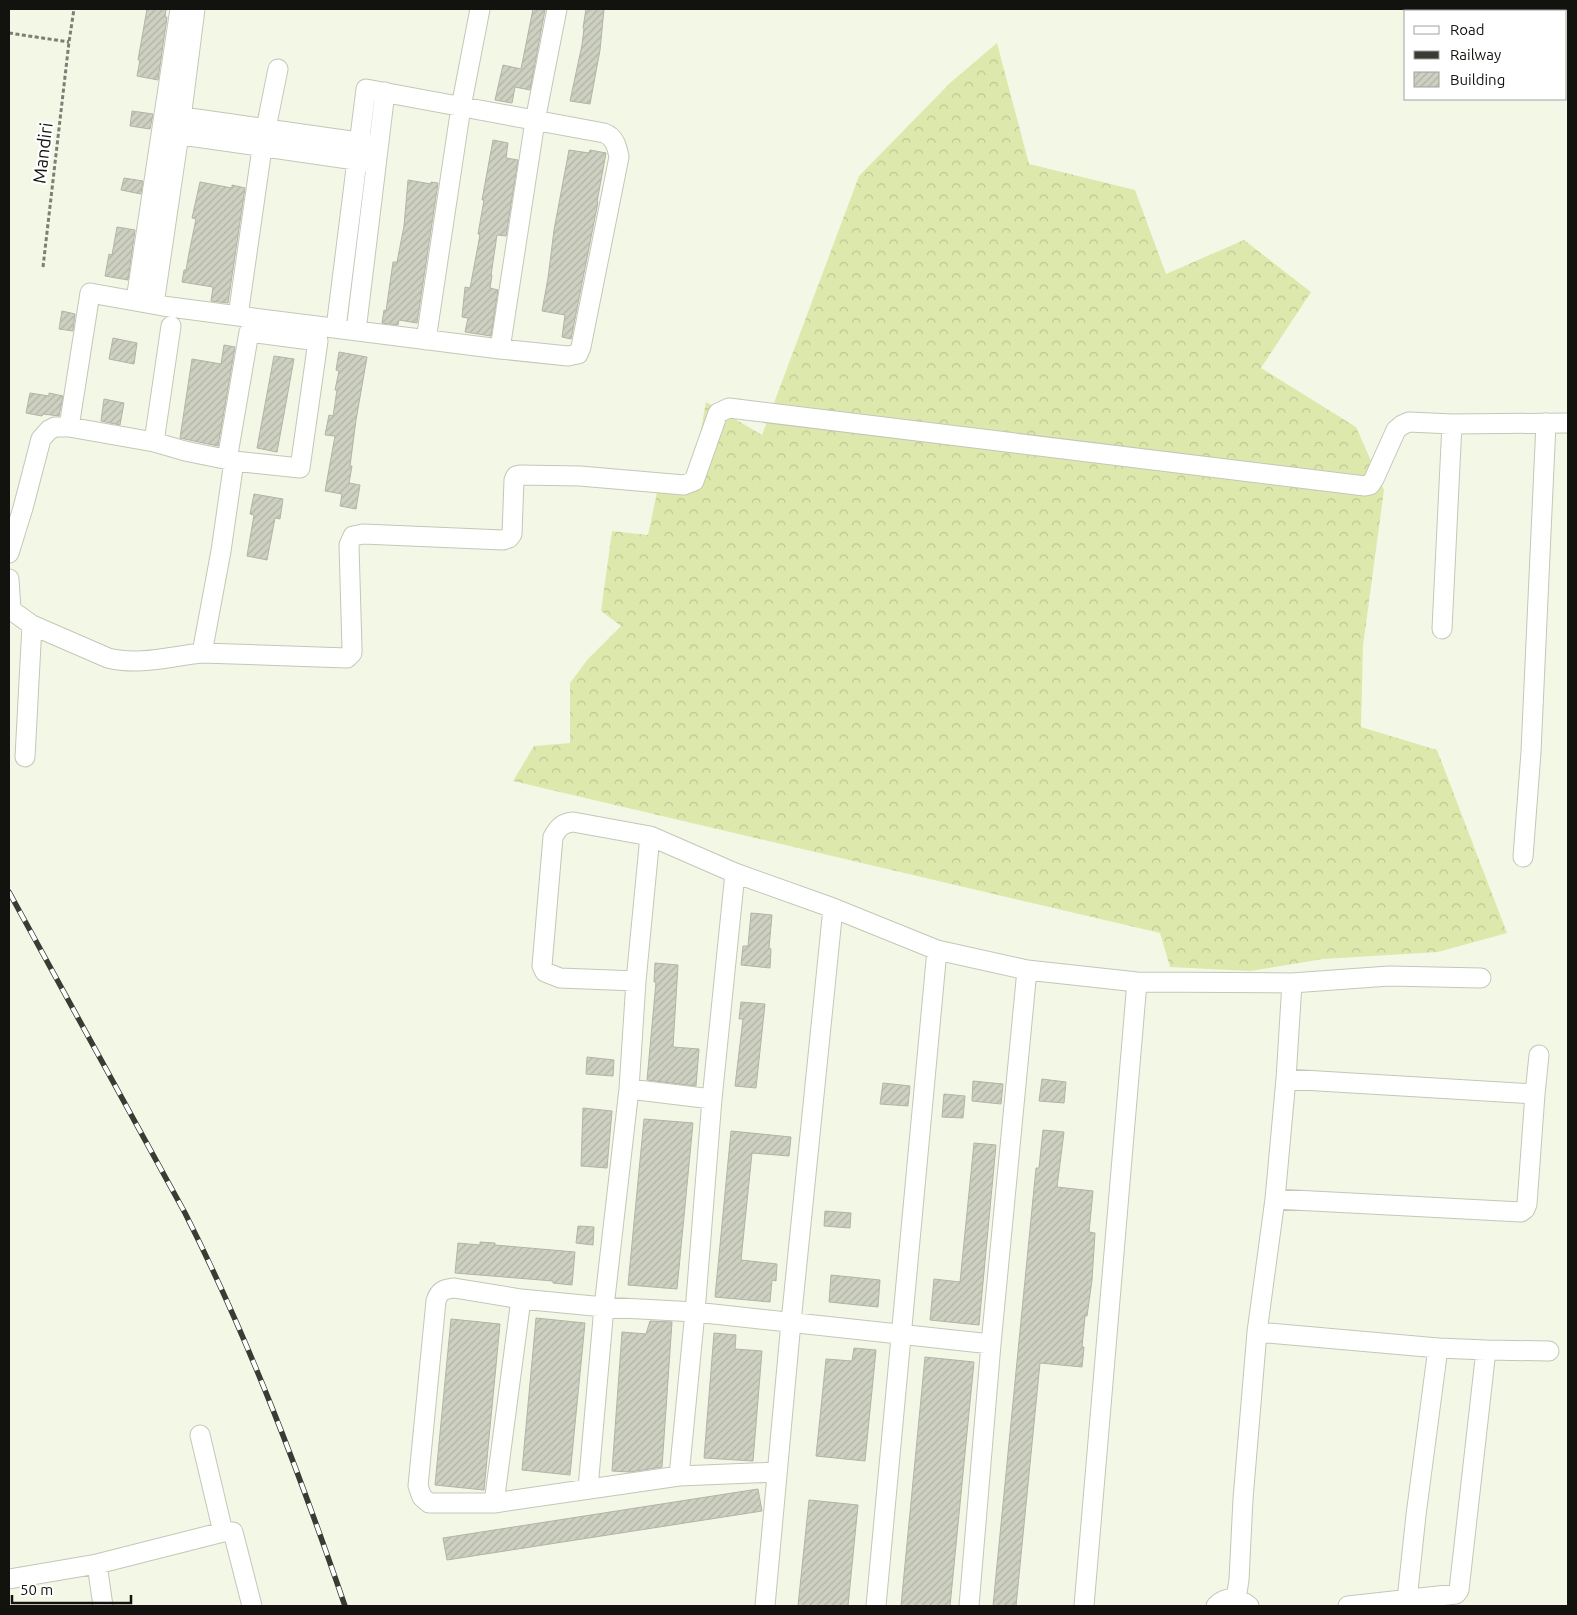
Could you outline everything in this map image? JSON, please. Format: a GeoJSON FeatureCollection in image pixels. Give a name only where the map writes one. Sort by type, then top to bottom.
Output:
{"type":"FeatureCollection","features":[{"type":"Feature","properties":{"kind":"street"},"geometry":{"type":"LineString","coordinates":[[172,124],[180,9]]}},
{"type":"Feature","properties":{"kind":"street"},"geometry":{"type":"LineString","coordinates":[[145,302],[172,124],[195,9]]}},
{"type":"Feature","properties":{"kind":"street"},"geometry":{"type":"LineString","coordinates":[[426,340],[461,107],[480,9]]}},
{"type":"Feature","properties":{"kind":"street"},"geometry":{"type":"LineString","coordinates":[[500,349],[536,121],[557,9]]}},
{"type":"Feature","properties":{"kind":"street"},"geometry":{"type":"LineString","coordinates":[[238,316],[262,148],[278,69]]}},
{"type":"Feature","properties":{"kind":"street"},"geometry":{"type":"LineString","coordinates":[[69,426],[90,293],[238,316],[426,340],[568,356],[578,354],[581,347],[619,157],[618,148],[610,135],[366,88],[336,328]]}},
{"type":"Feature","properties":{"kind":"street"},"geometry":{"type":"LineString","coordinates":[[356,331],[385,92]]}},
{"type":"Feature","properties":{"kind":"street"},"geometry":{"type":"LineString","coordinates":[[172,124],[266,129],[359,142],[378,154]]}},
{"type":"Feature","properties":{"kind":"street"},"geometry":{"type":"LineString","coordinates":[[172,124],[262,148],[357,161],[378,154]]}},
{"type":"Feature","properties":{"kind":"street"},"geometry":{"type":"LineString","coordinates":[[154,442],[171,326]]}},
{"type":"Feature","properties":{"kind":"street"},"geometry":{"type":"LineString","coordinates":[[9,554],[41,439],[49,430],[69,426],[154,442],[185,451],[230,460],[300,468],[318,341],[250,332],[230,460],[221,551],[202,652]]}},
{"type":"Feature","properties":{"kind":"street"},"geometry":{"type":"LineString","coordinates":[[9,579],[10,609],[32,625],[118,661],[144,661],[202,652],[347,658],[352,653],[349,545],[353,536],[363,534],[503,540],[509,538],[512,534],[514,480],[520,474],[580,476],[690,484],[694,481],[718,412],[724,409],[739,409],[1365,486],[1370,485],[1374,479],[1396,430],[1409,422],[1452,424],[1568,423]]}},
{"type":"Feature","properties":{"kind":"street"},"geometry":{"type":"LineString","coordinates":[[1523,857],[1531,752],[1546,423]]}},
{"type":"Feature","properties":{"kind":"street"},"geometry":{"type":"LineString","coordinates":[[1442,628],[1452,424]]}},
{"type":"Feature","properties":{"kind":"street"},"geometry":{"type":"LineString","coordinates":[[25,757],[32,625]]}},
{"type":"Feature","properties":{"kind":"street"},"geometry":{"type":"LineString","coordinates":[[636,981],[560,978],[545,972],[542,966],[553,837],[557,830],[566,823],[573,822],[650,836],[735,872],[833,908],[937,950],[1027,970],[1137,982],[1292,983],[1389,976],[1481,978]]}},
{"type":"Feature","properties":{"kind":"street"},"geometry":{"type":"LineString","coordinates":[[588,1488],[604,1307],[629,1089],[636,981],[650,836]]}},
{"type":"Feature","properties":{"kind":"street"},"geometry":{"type":"LineString","coordinates":[[679,1476],[695,1312],[712,1098],[735,872]]}},
{"type":"Feature","properties":{"kind":"street"},"geometry":{"type":"LineString","coordinates":[[765,1606],[790,1322],[833,908]]}},
{"type":"Feature","properties":{"kind":"street"},"geometry":{"type":"LineString","coordinates":[[876,1606],[937,950]]}},
{"type":"Feature","properties":{"kind":"street"},"geometry":{"type":"LineString","coordinates":[[969,1606],[991,1344],[1027,970]]}},
{"type":"Feature","properties":{"kind":"street"},"geometry":{"type":"LineString","coordinates":[[1084,1606],[1137,982]]}},
{"type":"Feature","properties":{"kind":"street"},"geometry":{"type":"LineString","coordinates":[[1216,1606],[1220,1602],[1229,1599],[1243,1602],[1243,1500],[1257,1332],[1275,1199],[1286,1079],[1292,983]]}},
{"type":"Feature","properties":{"kind":"street"},"geometry":{"type":"LineString","coordinates":[[1275,1199],[1521,1212],[1527,1204],[1534,1094],[1539,1055]]}},
{"type":"Feature","properties":{"kind":"street"},"geometry":{"type":"LineString","coordinates":[[1286,1079],[1534,1094]]}},
{"type":"Feature","properties":{"kind":"street"},"geometry":{"type":"LineString","coordinates":[[629,1089],[712,1098]]}},
{"type":"Feature","properties":{"kind":"street"},"geometry":{"type":"LineString","coordinates":[[776,1472],[679,1476],[494,1503],[429,1504],[422,1498],[418,1486],[436,1302],[439,1294],[444,1289],[454,1288],[521,1299],[604,1307],[695,1312],[991,1344]]}},
{"type":"Feature","properties":{"kind":"street"},"geometry":{"type":"LineString","coordinates":[[494,1503],[521,1299]]}},
{"type":"Feature","properties":{"kind":"street"},"geometry":{"type":"LineString","coordinates":[[1257,1332],[1438,1348],[1549,1351]]}},
{"type":"Feature","properties":{"kind":"street"},"geometry":{"type":"LineString","coordinates":[[1407,1600],[1438,1348]]}},
{"type":"Feature","properties":{"kind":"street"},"geometry":{"type":"LineString","coordinates":[[1348,1606],[1456,1594],[1486,1350]]}},
{"type":"Feature","properties":{"kind":"street"},"geometry":{"type":"LineString","coordinates":[[200,1435],[223,1532]]}},
{"type":"Feature","properties":{"kind":"street"},"geometry":{"type":"LineString","coordinates":[[9,1579],[97,1564],[223,1532],[233,1532],[252,1606]]}},
{"type":"Feature","properties":{"kind":"street"},"geometry":{"type":"LineString","coordinates":[[97,1564],[104,1606]]}},
{"type":"Feature","properties":{"kind":"path","name":"Mandiri"},"geometry":{"type":"LineString","coordinates":[[43,267],[74,9]]}},
{"type":"Feature","properties":{"kind":"path"},"geometry":{"type":"LineString","coordinates":[[9,33],[69,42]]}},
{"type":"Feature","properties":{"kind":"green space"},"geometry":{"type":"Polygon","coordinates":[[[997,43],[1029,164],[1135,190],[1166,274],[1244,240],[1311,292],[1261,368],[1356,427],[1384,490],[1363,646],[1361,727],[1437,750],[1507,933],[1438,952],[1323,959],[1250,971],[1170,967],[1160,933],[513,781],[534,746],[570,743],[570,683],[588,659],[621,626],[601,611],[612,531],[648,535],[659,483],[692,479],[706,402],[762,435],[859,176],[950,83],[997,43]]]}},
{"type":"Feature","properties":{"kind":"building"},"geometry":{"type":"Polygon","coordinates":[[[147,9],[166,9],[165,17],[167,17],[158,80],[137,76],[147,9]]]}},
{"type":"Feature","properties":{"kind":"building"},"geometry":{"type":"Polygon","coordinates":[[[533,9],[545,10],[530,90],[515,87],[512,103],[495,100],[503,65],[521,69],[533,9]]]}},
{"type":"Feature","properties":{"kind":"building"},"geometry":{"type":"Polygon","coordinates":[[[586,9],[604,9],[600,50],[590,104],[570,101],[582,45],[586,9]]]}},
{"type":"Feature","properties":{"kind":"building"},"geometry":{"type":"Polygon","coordinates":[[[132,111],[153,114],[150,129],[130,126],[132,111]]]}},
{"type":"Feature","properties":{"kind":"building"},"geometry":{"type":"Polygon","coordinates":[[[493,140],[508,143],[506,158],[518,160],[506,236],[497,235],[490,288],[498,290],[491,336],[465,332],[468,318],[462,317],[465,287],[470,288],[480,235],[478,234],[484,200],[482,200],[493,140]]]}},
{"type":"Feature","properties":{"kind":"building"},"geometry":{"type":"Polygon","coordinates":[[[569,150],[589,153],[590,150],[606,153],[571,339],[562,337],[565,315],[542,311],[554,230],[569,150]]]}},
{"type":"Feature","properties":{"kind":"building"},"geometry":{"type":"Polygon","coordinates":[[[124,178],[143,181],[141,194],[121,190],[124,178]]]}},
{"type":"Feature","properties":{"kind":"building"},"geometry":{"type":"Polygon","coordinates":[[[408,180],[431,184],[431,182],[438,183],[417,323],[399,320],[398,325],[382,323],[384,310],[386,311],[393,262],[397,262],[404,226],[408,180]]]}},
{"type":"Feature","properties":{"kind":"building"},"geometry":{"type":"Polygon","coordinates":[[[200,182],[232,188],[232,185],[245,188],[228,303],[211,301],[213,287],[182,282],[196,219],[192,218],[200,182]]]}},
{"type":"Feature","properties":{"kind":"building"},"geometry":{"type":"Polygon","coordinates":[[[117,227],[135,230],[128,280],[105,276],[109,254],[112,255],[117,227]]]}},
{"type":"Feature","properties":{"kind":"building"},"geometry":{"type":"Polygon","coordinates":[[[62,311],[75,314],[73,331],[59,329],[62,311]]]}},
{"type":"Feature","properties":{"kind":"building"},"geometry":{"type":"Polygon","coordinates":[[[113,338],[137,343],[134,364],[109,359],[113,338]]]}},
{"type":"Feature","properties":{"kind":"building"},"geometry":{"type":"Polygon","coordinates":[[[224,345],[235,347],[218,446],[180,438],[192,359],[221,364],[224,345]]]}},
{"type":"Feature","properties":{"kind":"building"},"geometry":{"type":"Polygon","coordinates":[[[339,352],[367,357],[350,466],[352,466],[349,483],[360,485],[356,509],[340,506],[342,494],[325,491],[335,436],[325,435],[329,415],[333,416],[339,371],[336,370],[339,352]]]}},
{"type":"Feature","properties":{"kind":"building"},"geometry":{"type":"Polygon","coordinates":[[[274,356],[294,359],[277,452],[257,448],[274,356]]]}},
{"type":"Feature","properties":{"kind":"building"},"geometry":{"type":"Polygon","coordinates":[[[30,393],[49,396],[49,393],[63,396],[59,416],[43,414],[42,416],[26,413],[30,393]]]}},
{"type":"Feature","properties":{"kind":"building"},"geometry":{"type":"Polygon","coordinates":[[[104,399],[124,403],[120,425],[101,421],[104,399]]]}},
{"type":"Feature","properties":{"kind":"building"},"geometry":{"type":"Polygon","coordinates":[[[254,494],[283,499],[280,519],[275,518],[267,560],[247,556],[254,515],[250,514],[254,494]]]}},
{"type":"Feature","properties":{"kind":"building"},"geometry":{"type":"Polygon","coordinates":[[[751,913],[772,915],[769,948],[771,949],[770,968],[741,965],[743,946],[748,946],[751,913]]]}},
{"type":"Feature","properties":{"kind":"building"},"geometry":{"type":"Polygon","coordinates":[[[655,963],[678,965],[673,1047],[699,1049],[696,1086],[647,1080],[656,982],[654,982],[655,963]]]}},
{"type":"Feature","properties":{"kind":"building"},"geometry":{"type":"Polygon","coordinates":[[[741,1002],[765,1004],[756,1088],[735,1086],[743,1019],[739,1019],[741,1002]]]}},
{"type":"Feature","properties":{"kind":"building"},"geometry":{"type":"Polygon","coordinates":[[[587,1057],[614,1060],[613,1076],[586,1074],[587,1057]]]}},
{"type":"Feature","properties":{"kind":"building"},"geometry":{"type":"Polygon","coordinates":[[[1042,1079],[1066,1082],[1064,1103],[1039,1101],[1042,1079]]]}},
{"type":"Feature","properties":{"kind":"building"},"geometry":{"type":"Polygon","coordinates":[[[973,1081],[1003,1084],[1001,1104],[972,1101],[973,1081]]]}},
{"type":"Feature","properties":{"kind":"building"},"geometry":{"type":"Polygon","coordinates":[[[883,1083],[910,1086],[908,1106],[880,1104],[883,1083]]]}},
{"type":"Feature","properties":{"kind":"building"},"geometry":{"type":"Polygon","coordinates":[[[944,1094],[965,1096],[963,1118],[942,1117],[944,1094]]]}},
{"type":"Feature","properties":{"kind":"building"},"geometry":{"type":"Polygon","coordinates":[[[583,1108],[612,1111],[607,1168],[581,1166],[583,1108]]]}},
{"type":"Feature","properties":{"kind":"building"},"geometry":{"type":"Polygon","coordinates":[[[644,1119],[693,1123],[677,1289],[628,1285],[644,1119]]]}},
{"type":"Feature","properties":{"kind":"building"},"geometry":{"type":"Polygon","coordinates":[[[1043,1130],[1064,1132],[1057,1187],[1093,1191],[1089,1232],[1095,1233],[1092,1280],[1087,1316],[1085,1316],[1082,1367],[1040,1363],[1016,1606],[993,1606],[1036,1168],[1039,1168],[1043,1130]]]}},
{"type":"Feature","properties":{"kind":"building"},"geometry":{"type":"Polygon","coordinates":[[[731,1131],[791,1137],[789,1156],[752,1153],[741,1260],[777,1264],[776,1281],[772,1280],[770,1302],[715,1297],[731,1131]]]}},
{"type":"Feature","properties":{"kind":"building"},"geometry":{"type":"Polygon","coordinates":[[[974,1143],[996,1145],[979,1325],[930,1320],[934,1279],[960,1282],[974,1143]]]}},
{"type":"Feature","properties":{"kind":"building"},"geometry":{"type":"Polygon","coordinates":[[[825,1211],[851,1213],[850,1228],[824,1226],[825,1211]]]}},
{"type":"Feature","properties":{"kind":"building"},"geometry":{"type":"Polygon","coordinates":[[[578,1226],[594,1227],[593,1245],[576,1243],[578,1226]]]}},
{"type":"Feature","properties":{"kind":"building"},"geometry":{"type":"Polygon","coordinates":[[[480,1242],[575,1252],[572,1285],[553,1283],[553,1281],[455,1273],[458,1243],[480,1245],[480,1242]]]}},
{"type":"Feature","properties":{"kind":"building"},"geometry":{"type":"Polygon","coordinates":[[[831,1275],[880,1280],[878,1307],[829,1302],[831,1275]]]}},
{"type":"Feature","properties":{"kind":"building"},"geometry":{"type":"Polygon","coordinates":[[[536,1318],[585,1323],[570,1475],[522,1470],[536,1318]]]}},
{"type":"Feature","properties":{"kind":"building"},"geometry":{"type":"Polygon","coordinates":[[[451,1319],[500,1324],[484,1490],[435,1485],[451,1319]]]}},
{"type":"Feature","properties":{"kind":"building"},"geometry":{"type":"Polygon","coordinates":[[[650,1321],[672,1322],[662,1467],[630,1472],[612,1471],[622,1332],[646,1334],[650,1321]]]}},
{"type":"Feature","properties":{"kind":"building"},"geometry":{"type":"Polygon","coordinates":[[[714,1333],[736,1335],[735,1349],[762,1351],[753,1461],[704,1458],[714,1333]]]}},
{"type":"Feature","properties":{"kind":"building"},"geometry":{"type":"Polygon","coordinates":[[[854,1348],[876,1350],[865,1461],[816,1456],[826,1359],[852,1361],[854,1348]]]}},
{"type":"Feature","properties":{"kind":"building"},"geometry":{"type":"Polygon","coordinates":[[[925,1357],[974,1362],[950,1606],[901,1606],[925,1357]]]}},
{"type":"Feature","properties":{"kind":"building"},"geometry":{"type":"Polygon","coordinates":[[[758,1489],[762,1511],[447,1560],[443,1538],[758,1489]]]}},
{"type":"Feature","properties":{"kind":"building"},"geometry":{"type":"Polygon","coordinates":[[[809,1500],[858,1505],[848,1606],[798,1606],[809,1500]]]}},
{"type":"Feature","properties":{"kind":"railway"},"geometry":{"type":"LineString","coordinates":[[9,892],[185,1213],[231,1309],[291,1456],[345,1606]]}}]}
